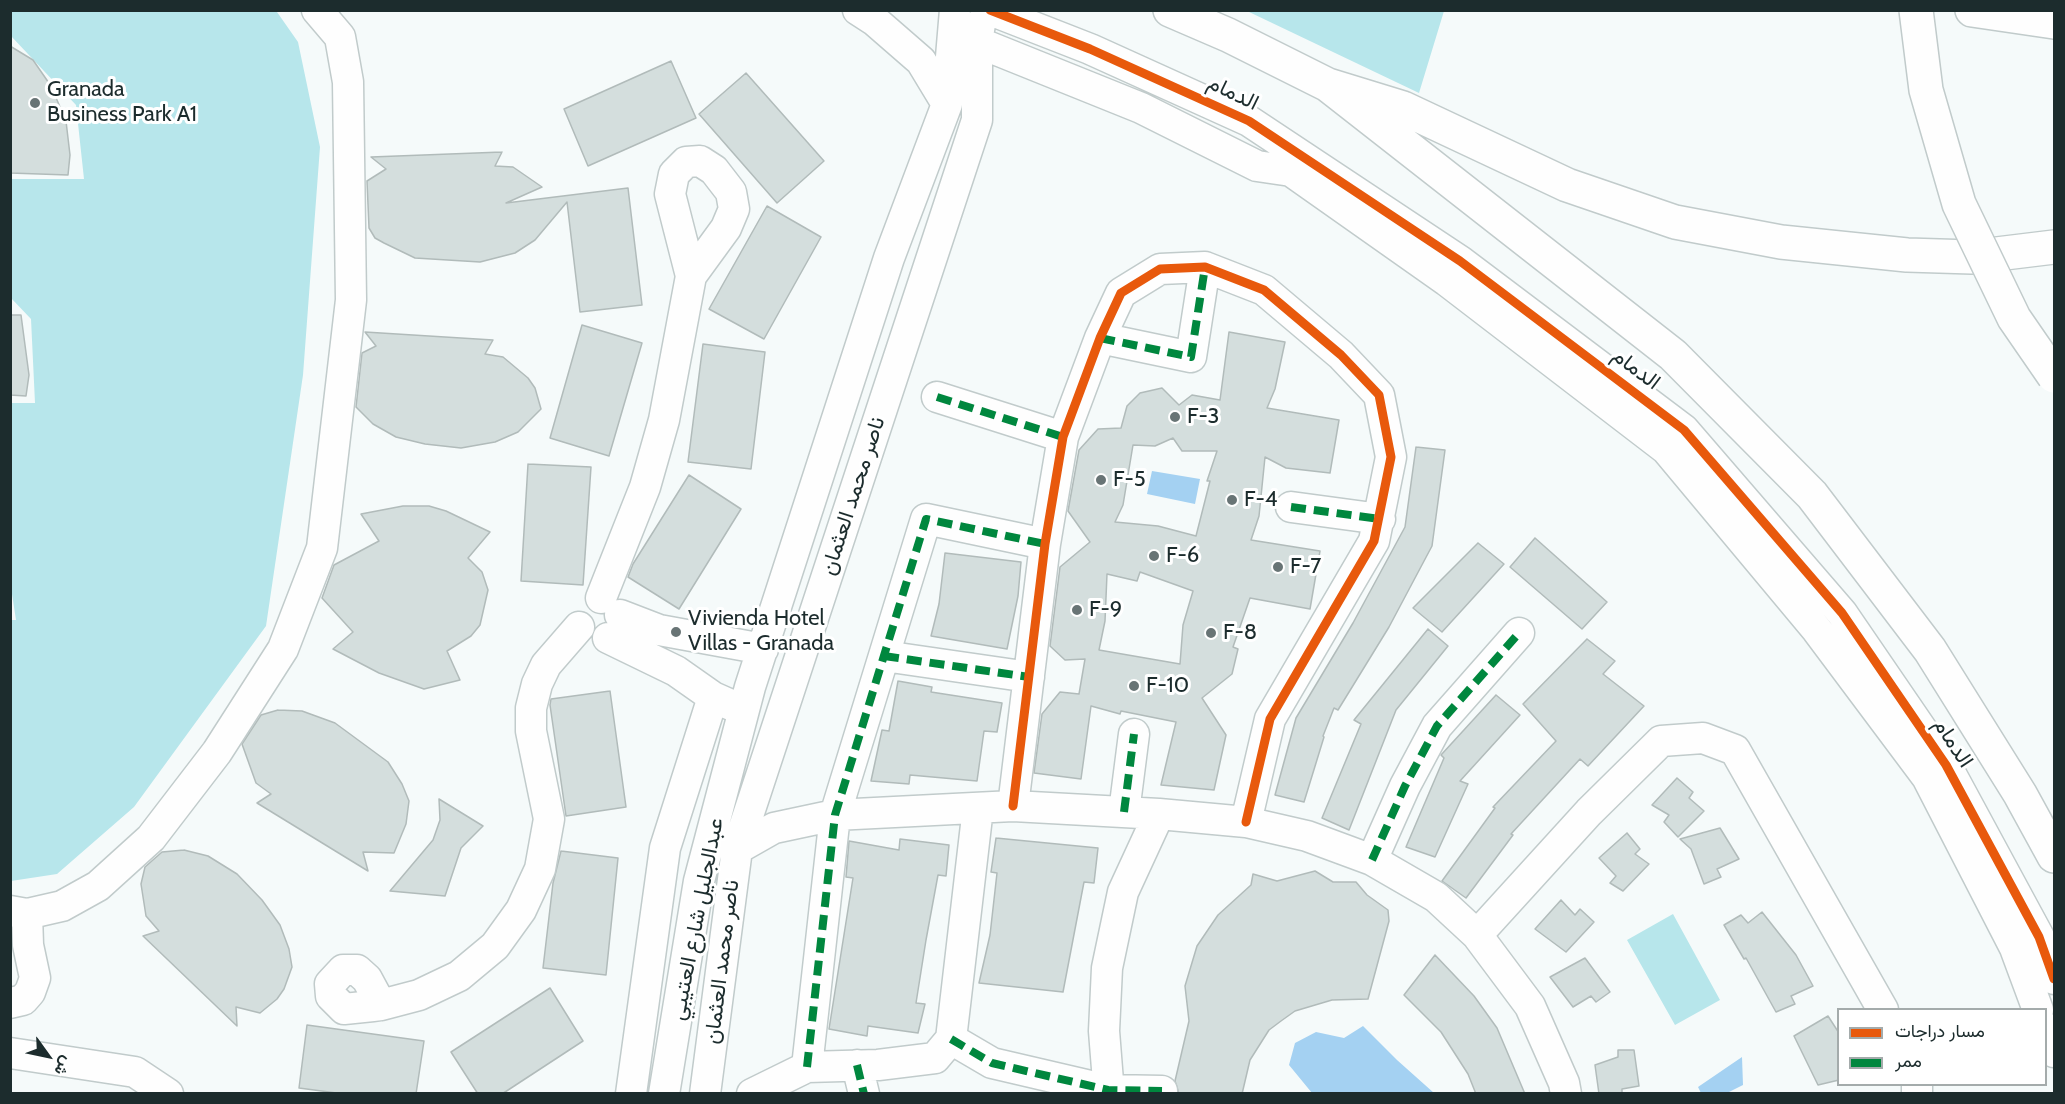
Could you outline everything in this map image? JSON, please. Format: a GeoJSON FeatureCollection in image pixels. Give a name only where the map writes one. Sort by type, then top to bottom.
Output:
{"type":"FeatureCollection","features":[{"type":"Feature","properties":{"kind":"highway"},"geometry":{"type":"LineString","coordinates":[[1170,10],[1228,35],[1328,85],[1403,108],[1567,185],[1675,222],[1781,243],[1907,255],[1972,258],[2055,248]]}},
{"type":"Feature","properties":{"kind":"highway"},"geometry":{"type":"LineString","coordinates":[[1916,10],[1926,90],[1959,204],[2014,318],[2055,376]]}},
{"type":"Feature","properties":{"kind":"highway"},"geometry":{"type":"LineString","coordinates":[[1972,10],[2055,22]]}},
{"type":"Feature","properties":{"kind":"highway"},"geometry":{"type":"LineString","coordinates":[[1328,85],[1673,355],[1812,495],[1930,650],[2020,794],[2055,856]]}},
{"type":"Feature","properties":{"kind":"street"},"geometry":{"type":"LineString","coordinates":[[10,1003],[23,1000],[30,992],[35,978],[19,913],[62,906],[98,886],[151,838],[217,752],[284,649],[322,548],[351,300],[348,82],[340,37],[317,10]]}},
{"type":"Feature","properties":{"kind":"street"},"geometry":{"type":"LineString","coordinates":[[858,10],[875,21],[921,61],[947,104]]}},
{"type":"Feature","properties":{"kind":"street"},"geometry":{"type":"LineString","coordinates":[[947,104],[955,10]]}},
{"type":"Feature","properties":{"kind":"street"},"geometry":{"type":"LineString","coordinates":[[947,104],[977,42],[983,10]]}},
{"type":"Feature","properties":{"kind":"street","name":"الدمام"},"geometry":{"type":"LineString","coordinates":[[990,10],[1090,49],[1250,121],[1460,261],[1684,430],[1842,613],[1946,765],[2039,937],[2055,979]]}},
{"type":"Feature","properties":{"kind":"street","name":"ناصر محمد العثمان"},"geometry":{"type":"LineString","coordinates":[[705,1094],[737,849],[977,120],[977,42]]}},
{"type":"Feature","properties":{"kind":"street","name":"الدمام"},"geometry":{"type":"LineString","coordinates":[[977,42],[1141,108],[1257,166],[1291,171],[1447,281],[1666,449],[1817,630],[1927,777],[2015,948],[2037,1008]]}},
{"type":"Feature","properties":{"kind":"street","name":"عبدالجليل شارع العتيبي"},"geometry":{"type":"LineString","coordinates":[[664,1094],[699,881],[744,712],[889,258],[947,104]]}},
{"type":"Feature","properties":{"kind":"street"},"geometry":{"type":"LineString","coordinates":[[1100,338],[1191,357],[1205,267]]}},
{"type":"Feature","properties":{"kind":"street"},"geometry":{"type":"LineString","coordinates":[[1013,806],[1045,543],[1063,437],[1100,338],[1121,293],[1160,269],[1205,267],[1264,290],[1341,355],[1379,395],[1391,457],[1374,541],[1270,719],[1246,822]]}},
{"type":"Feature","properties":{"kind":"street"},"geometry":{"type":"LineString","coordinates":[[610,617],[664,420],[691,276]]}},
{"type":"Feature","properties":{"kind":"street"},"geometry":{"type":"LineString","coordinates":[[937,397],[1063,437]]}},
{"type":"Feature","properties":{"kind":"street"},"geometry":{"type":"LineString","coordinates":[[1291,507],[1380,519]]}},
{"type":"Feature","properties":{"kind":"street"},"geometry":{"type":"LineString","coordinates":[[807,1067],[835,815],[926,519],[1045,543]]}},
{"type":"Feature","properties":{"kind":"street"},"geometry":{"type":"LineString","coordinates":[[381,1005],[419,995],[459,976],[495,946],[521,910],[540,869],[549,819],[531,731],[531,708],[537,684],[546,665],[579,627],[578,620],[582,606],[593,598],[610,617],[653,643],[676,671],[713,697],[744,712]]}},
{"type":"Feature","properties":{"kind":"street"},"geometry":{"type":"LineString","coordinates":[[1372,860],[1405,786],[1437,726],[1519,633]]}},
{"type":"Feature","properties":{"kind":"street"},"geometry":{"type":"LineString","coordinates":[[653,643],[691,634],[763,649]]}},
{"type":"Feature","properties":{"kind":"street"},"geometry":{"type":"LineString","coordinates":[[676,671],[687,656],[691,634]]}},
{"type":"Feature","properties":{"kind":"street"},"geometry":{"type":"LineString","coordinates":[[884,656],[1029,677]]}},
{"type":"Feature","properties":{"kind":"street"},"geometry":{"type":"LineString","coordinates":[[631,1094],[665,848],[713,697]]}},
{"type":"Feature","properties":{"kind":"street"},"geometry":{"type":"LineString","coordinates":[[1124,812],[1134,734]]}},
{"type":"Feature","properties":{"kind":"street"},"geometry":{"type":"LineString","coordinates":[[1477,935],[1589,812],[1661,741],[1703,738],[1735,750],[1882,1008]]}},
{"type":"Feature","properties":{"kind":"street"},"geometry":{"type":"LineString","coordinates":[[737,849],[774,828],[835,815],[1013,806],[1159,814],[1246,822],[1307,836],[1372,860],[1436,897],[1477,935],[1530,1006],[1564,1083],[1566,1094]]}},
{"type":"Feature","properties":{"kind":"street"},"geometry":{"type":"LineString","coordinates":[[752,1094],[807,1067],[860,1079],[935,1058],[951,1039],[978,808]]}},
{"type":"Feature","properties":{"kind":"street"},"geometry":{"type":"LineString","coordinates":[[1109,1092],[1104,1031],[1107,968],[1123,892],[1159,814]]}},
{"type":"Feature","properties":{"kind":"street"},"geometry":{"type":"LineString","coordinates":[[2047,1031],[2055,1052]]}},
{"type":"Feature","properties":{"kind":"street"},"geometry":{"type":"LineString","coordinates":[[951,1039],[992,1063],[1109,1092],[1162,1091]]}},
{"type":"Feature","properties":{"kind":"street"},"geometry":{"type":"LineString","coordinates":[[10,1053],[135,1072],[168,1094]]}},
{"type":"Feature","properties":{"kind":"shaded area"},"geometry":{"type":"Polygon","coordinates":[[[11,11],[277,12],[298,42],[320,147],[303,375],[266,626],[134,807],[57,874],[11,881],[10,620],[16,620],[10,581],[11,403],[35,403],[31,319],[11,298],[11,179],[84,179],[76,105],[11,36],[11,11]]]}},
{"type":"Feature","properties":{"kind":"shaded area"},"geometry":{"type":"Polygon","coordinates":[[[1247,11],[1444,11],[1419,93],[1247,11]]]}},
{"type":"Feature","properties":{"kind":"shaded area"},"geometry":{"type":"Polygon","coordinates":[[[1152,471],[1200,479],[1195,504],[1147,494],[1152,471]]]}},
{"type":"Feature","properties":{"kind":"shaded area"},"geometry":{"type":"Polygon","coordinates":[[[1673,914],[1720,1000],[1675,1025],[1627,940],[1673,914]]]}},
{"type":"Feature","properties":{"kind":"shaded area"},"geometry":{"type":"Polygon","coordinates":[[[1363,1026],[1434,1093],[1312,1093],[1289,1065],[1295,1043],[1316,1032],[1344,1038],[1363,1026]]]}},
{"type":"Feature","properties":{"kind":"shaded area"},"geometry":{"type":"Polygon","coordinates":[[[1742,1057],[1743,1085],[1727,1093],[1701,1093],[1698,1087],[1742,1057]]]}},
{"type":"Feature","properties":{"kind":"building","name":"Granada Business Park A1"},"geometry":{"type":"Polygon","coordinates":[[[10,46],[33,60],[51,86],[66,121],[70,155],[68,175],[10,173],[10,46]]]}},
{"type":"Feature","properties":{"kind":"building"},"geometry":{"type":"Polygon","coordinates":[[[671,61],[696,118],[588,166],[564,109],[671,61]]]}},
{"type":"Feature","properties":{"kind":"building"},"geometry":{"type":"Polygon","coordinates":[[[746,73],[824,161],[777,203],[699,114],[746,73]]]}},
{"type":"Feature","properties":{"kind":"building"},"geometry":{"type":"Polygon","coordinates":[[[502,152],[495,166],[513,167],[542,187],[506,203],[628,188],[642,305],[580,312],[567,202],[535,240],[515,253],[480,262],[415,258],[375,238],[369,228],[367,181],[386,169],[371,157],[502,152]]]}},
{"type":"Feature","properties":{"kind":"building"},"geometry":{"type":"Polygon","coordinates":[[[767,206],[821,237],[764,339],[709,309],[767,206]]]}},
{"type":"Feature","properties":{"kind":"building"},"geometry":{"type":"Polygon","coordinates":[[[10,315],[21,315],[29,375],[26,396],[10,395],[10,315]]]}},
{"type":"Feature","properties":{"kind":"building"},"geometry":{"type":"Polygon","coordinates":[[[582,325],[642,343],[609,456],[550,438],[582,325]]]}},
{"type":"Feature","properties":{"kind":"building"},"geometry":{"type":"Polygon","coordinates":[[[365,332],[493,340],[485,354],[503,357],[528,378],[535,388],[541,409],[518,432],[495,442],[461,448],[425,444],[396,437],[373,424],[356,407],[362,353],[376,346],[365,332]]]}},
{"type":"Feature","properties":{"kind":"building"},"geometry":{"type":"Polygon","coordinates":[[[1229,332],[1285,342],[1275,389],[1267,408],[1339,420],[1330,473],[1286,468],[1265,457],[1259,516],[1251,540],[1320,551],[1310,609],[1250,598],[1233,647],[1238,649],[1232,674],[1202,698],[1226,735],[1214,790],[1161,785],[1176,722],[1121,711],[1120,714],[1091,706],[1081,779],[1034,773],[1042,714],[1060,692],[1079,694],[1085,659],[1065,660],[1050,646],[1060,567],[1090,542],[1068,511],[1079,450],[1098,429],[1121,428],[1127,406],[1140,393],[1162,388],[1179,405],[1192,395],[1220,400],[1229,332]],[[1173,438],[1155,446],[1133,445],[1123,505],[1115,522],[1158,526],[1196,536],[1210,481],[1207,481],[1217,451],[1182,451],[1173,438]],[[1140,572],[1137,581],[1107,574],[1105,621],[1099,650],[1180,664],[1183,625],[1193,591],[1140,572]]]}},
{"type":"Feature","properties":{"kind":"building"},"geometry":{"type":"Polygon","coordinates":[[[703,344],[765,352],[751,469],[688,462],[703,344]]]}},
{"type":"Feature","properties":{"kind":"building"},"geometry":{"type":"Polygon","coordinates":[[[1416,447],[1445,450],[1432,546],[1389,627],[1338,710],[1334,708],[1323,736],[1304,802],[1275,795],[1296,718],[1353,623],[1405,527],[1416,447]]]}},
{"type":"Feature","properties":{"kind":"building"},"geometry":{"type":"Polygon","coordinates":[[[528,464],[591,467],[583,585],[521,581],[528,464]]]}},
{"type":"Feature","properties":{"kind":"building"},"geometry":{"type":"Polygon","coordinates":[[[689,475],[741,509],[679,609],[628,577],[633,564],[689,475]]]}},
{"type":"Feature","properties":{"kind":"building"},"geometry":{"type":"Polygon","coordinates":[[[403,506],[429,506],[446,511],[490,532],[468,558],[482,572],[488,590],[480,625],[471,636],[447,651],[460,680],[424,689],[379,673],[333,649],[353,632],[322,598],[334,565],[379,541],[361,514],[403,506]]]}},
{"type":"Feature","properties":{"kind":"building"},"geometry":{"type":"Polygon","coordinates":[[[1535,538],[1607,602],[1582,629],[1510,567],[1535,538]]]}},
{"type":"Feature","properties":{"kind":"building"},"geometry":{"type":"Polygon","coordinates":[[[1478,543],[1504,564],[1442,632],[1413,608],[1478,543]]]}},
{"type":"Feature","properties":{"kind":"building"},"geometry":{"type":"Polygon","coordinates":[[[945,553],[1021,562],[1018,596],[1007,649],[931,636],[939,604],[945,553]]]}},
{"type":"Feature","properties":{"kind":"building"},"geometry":{"type":"Polygon","coordinates":[[[1428,629],[1448,646],[1396,710],[1349,830],[1322,818],[1361,724],[1354,720],[1428,629]]]}},
{"type":"Feature","properties":{"kind":"building"},"geometry":{"type":"Polygon","coordinates":[[[1587,639],[1615,661],[1603,674],[1644,706],[1588,766],[1580,759],[1511,834],[1513,835],[1466,898],[1442,881],[1495,808],[1493,807],[1556,741],[1523,704],[1587,639]]]}},
{"type":"Feature","properties":{"kind":"building"},"geometry":{"type":"Polygon","coordinates":[[[898,681],[932,687],[931,692],[1002,703],[997,732],[984,731],[977,781],[910,775],[909,784],[871,781],[882,730],[889,731],[898,681]]]}},
{"type":"Feature","properties":{"kind":"building"},"geometry":{"type":"Polygon","coordinates":[[[610,691],[626,807],[566,816],[551,699],[610,691]]]}},
{"type":"Feature","properties":{"kind":"building"},"geometry":{"type":"Polygon","coordinates":[[[1496,695],[1520,715],[1460,781],[1468,784],[1435,857],[1406,847],[1444,758],[1441,755],[1496,695]]]}},
{"type":"Feature","properties":{"kind":"building"},"geometry":{"type":"Polygon","coordinates":[[[278,710],[302,711],[335,723],[388,762],[402,784],[409,801],[406,824],[394,853],[363,852],[368,871],[257,803],[271,794],[256,783],[242,744],[261,715],[278,710]]]}},
{"type":"Feature","properties":{"kind":"building"},"geometry":{"type":"Polygon","coordinates":[[[1677,778],[1693,792],[1689,798],[1704,811],[1678,837],[1664,822],[1669,815],[1652,805],[1677,778]]]}},
{"type":"Feature","properties":{"kind":"building"},"geometry":{"type":"Polygon","coordinates":[[[439,799],[483,826],[461,848],[445,896],[390,891],[433,840],[440,820],[439,799]]]}},
{"type":"Feature","properties":{"kind":"building"},"geometry":{"type":"Polygon","coordinates":[[[1720,828],[1739,859],[1717,869],[1721,877],[1704,884],[1691,849],[1680,839],[1720,828]]]}},
{"type":"Feature","properties":{"kind":"building"},"geometry":{"type":"Polygon","coordinates":[[[1627,833],[1640,849],[1635,854],[1649,864],[1623,891],[1610,883],[1616,876],[1599,858],[1627,833]]]}},
{"type":"Feature","properties":{"kind":"building"},"geometry":{"type":"Polygon","coordinates":[[[996,838],[1098,848],[1094,883],[1084,882],[1063,992],[979,983],[990,935],[997,873],[991,872],[996,838]]]}},
{"type":"Feature","properties":{"kind":"building"},"geometry":{"type":"Polygon","coordinates":[[[900,839],[949,845],[946,876],[938,875],[926,940],[916,1003],[925,1004],[918,1033],[868,1026],[867,1036],[829,1029],[853,878],[846,877],[849,841],[899,850],[900,839]]]}},
{"type":"Feature","properties":{"kind":"building"},"geometry":{"type":"Polygon","coordinates":[[[184,850],[208,856],[237,874],[262,900],[280,925],[289,949],[292,967],[284,989],[277,999],[260,1013],[236,1007],[237,1026],[143,936],[159,931],[146,916],[141,884],[145,867],[162,852],[184,850]]]}},
{"type":"Feature","properties":{"kind":"building"},"geometry":{"type":"Polygon","coordinates":[[[561,851],[618,858],[606,975],[543,968],[553,883],[561,851]]]}},
{"type":"Feature","properties":{"kind":"building"},"geometry":{"type":"Polygon","coordinates":[[[1315,871],[1333,882],[1356,882],[1367,895],[1388,910],[1389,921],[1368,999],[1332,1000],[1295,1011],[1269,1030],[1250,1060],[1242,1094],[1179,1094],[1175,1081],[1189,1021],[1185,986],[1197,946],[1218,915],[1251,885],[1253,874],[1277,881],[1315,871]]]}},
{"type":"Feature","properties":{"kind":"building"},"geometry":{"type":"Polygon","coordinates":[[[1561,900],[1575,915],[1580,909],[1594,922],[1566,952],[1535,929],[1561,900]]]}},
{"type":"Feature","properties":{"kind":"building"},"geometry":{"type":"Polygon","coordinates":[[[1762,912],[1796,955],[1813,986],[1791,996],[1795,1004],[1776,1012],[1746,958],[1744,959],[1724,925],[1741,915],[1748,923],[1762,912]]]}},
{"type":"Feature","properties":{"kind":"building"},"geometry":{"type":"Polygon","coordinates":[[[1435,955],[1474,996],[1497,1028],[1525,1094],[1476,1094],[1468,1074],[1441,1032],[1404,995],[1435,955]]]}},
{"type":"Feature","properties":{"kind":"building"},"geometry":{"type":"Polygon","coordinates":[[[1585,958],[1610,992],[1596,1002],[1591,996],[1573,1007],[1550,977],[1585,958]]]}},
{"type":"Feature","properties":{"kind":"building"},"geometry":{"type":"Polygon","coordinates":[[[550,988],[583,1041],[502,1094],[478,1094],[451,1052],[550,988]]]}},
{"type":"Feature","properties":{"kind":"building"},"geometry":{"type":"Polygon","coordinates":[[[1828,1016],[1837,1030],[1837,1080],[1818,1085],[1794,1036],[1828,1016]]]}},
{"type":"Feature","properties":{"kind":"building"},"geometry":{"type":"Polygon","coordinates":[[[307,1025],[424,1041],[416,1094],[344,1094],[299,1088],[307,1025]]]}},
{"type":"Feature","properties":{"kind":"building"},"geometry":{"type":"Polygon","coordinates":[[[1618,1050],[1634,1050],[1639,1086],[1622,1089],[1622,1094],[1599,1094],[1595,1065],[1618,1057],[1618,1050]]]}},
{"type":"Feature","properties":{"kind":"marked path"},"geometry":{"type":"LineString","coordinates":[[1100,338],[1191,357],[1205,267]]}},
{"type":"Feature","properties":{"kind":"marked path"},"geometry":{"type":"LineString","coordinates":[[937,397],[1063,437]]}},
{"type":"Feature","properties":{"kind":"marked path"},"geometry":{"type":"LineString","coordinates":[[1291,507],[1380,519]]}},
{"type":"Feature","properties":{"kind":"marked path"},"geometry":{"type":"LineString","coordinates":[[807,1067],[835,815],[926,519],[1045,544]]}},
{"type":"Feature","properties":{"kind":"marked path"},"geometry":{"type":"LineString","coordinates":[[1372,860],[1405,786],[1437,726],[1519,633]]}},
{"type":"Feature","properties":{"kind":"marked path"},"geometry":{"type":"LineString","coordinates":[[884,656],[1029,677]]}},
{"type":"Feature","properties":{"kind":"marked path"},"geometry":{"type":"LineString","coordinates":[[1124,812],[1134,734]]}},
{"type":"Feature","properties":{"kind":"marked path"},"geometry":{"type":"LineString","coordinates":[[951,1039],[992,1063],[1108,1090],[1162,1091]]}},
{"type":"Feature","properties":{"kind":"marked path"},"geometry":{"type":"LineString","coordinates":[[857,1065],[864,1094]]}},
{"type":"Feature","properties":{"kind":"cycle path"},"geometry":{"type":"LineString","coordinates":[[990,10],[1090,49],[1249,121],[1460,261],[1684,430],[1842,613],[1946,765],[2039,937],[2054,979]]}},
{"type":"Feature","properties":{"kind":"cycle path"},"geometry":{"type":"LineString","coordinates":[[1013,806],[1045,544],[1063,437],[1100,338],[1121,293],[1160,269],[1205,267],[1264,290],[1341,355],[1379,395],[1391,457],[1374,541],[1270,719],[1246,822]]}},
{"type":"Feature","properties":{"kind":"place","name":"Granada Business Park A1"},"geometry":{"type":"Point","coordinates":[35,103]}},
{"type":"Feature","properties":{"kind":"place","name":"F-3"},"geometry":{"type":"Point","coordinates":[1175,417]}},
{"type":"Feature","properties":{"kind":"place","name":"F-5"},"geometry":{"type":"Point","coordinates":[1101,480]}},
{"type":"Feature","properties":{"kind":"place","name":"F-4"},"geometry":{"type":"Point","coordinates":[1232,500]}},
{"type":"Feature","properties":{"kind":"place","name":"F-6"},"geometry":{"type":"Point","coordinates":[1154,556]}},
{"type":"Feature","properties":{"kind":"place","name":"F-7"},"geometry":{"type":"Point","coordinates":[1278,567]}},
{"type":"Feature","properties":{"kind":"place","name":"F-9"},"geometry":{"type":"Point","coordinates":[1077,610]}},
{"type":"Feature","properties":{"kind":"place","name":"Vivienda Hotel Villas - Granada"},"geometry":{"type":"Point","coordinates":[676,632]}},
{"type":"Feature","properties":{"kind":"place","name":"F-8"},"geometry":{"type":"Point","coordinates":[1211,633]}},
{"type":"Feature","properties":{"kind":"place","name":"F-10"},"geometry":{"type":"Point","coordinates":[1134,686]}}]}
